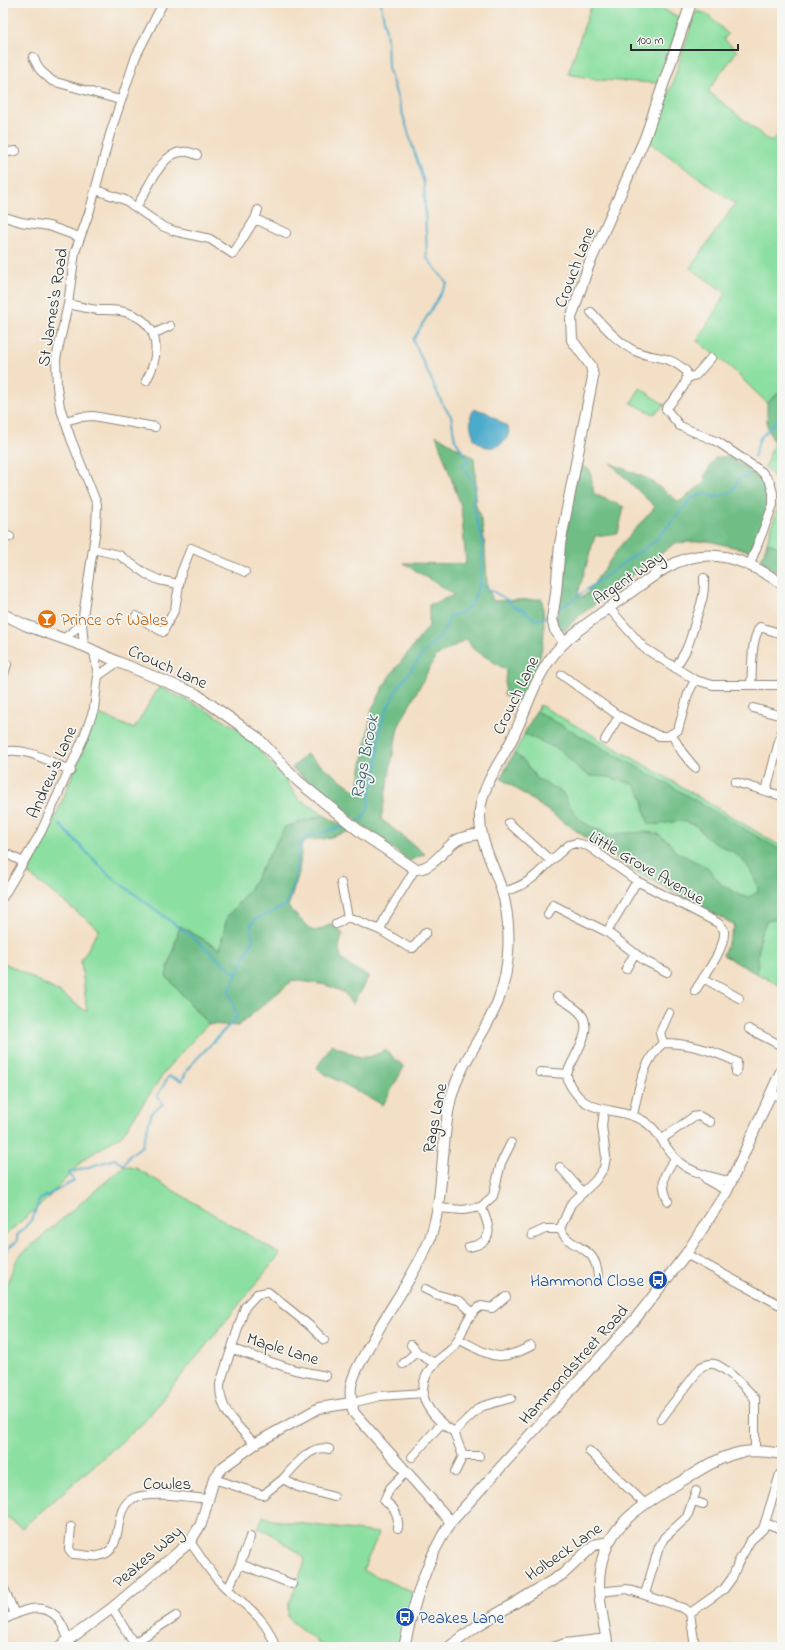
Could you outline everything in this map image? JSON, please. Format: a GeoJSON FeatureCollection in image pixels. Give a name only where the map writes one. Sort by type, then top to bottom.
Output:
{"type":"FeatureCollection","features":[{"type":"Feature","properties":{"kind":"street","name":"St James's Road"},"geometry":{"type":"LineString","coordinates":[[84,646],[82,623],[93,549],[97,504],[65,422],[57,387],[56,359],[68,304],[72,267],[79,238],[96,190],[120,100],[136,56],[163,3]]}},
{"type":"Feature","properties":{"kind":"street","name":"Crouch Lane"},"geometry":{"type":"LineString","coordinates":[[481,834],[481,808],[487,786],[513,738],[541,673],[552,656],[564,642],[555,630],[552,619],[560,544],[594,377],[591,366],[572,340],[571,318],[588,267],[645,138],[691,3]]}},
{"type":"Feature","properties":{"kind":"street"},"geometry":{"type":"LineString","coordinates":[[33,57],[40,70],[52,81],[120,100]]}},
{"type":"Feature","properties":{"kind":"street"},"geometry":{"type":"LineString","coordinates":[[4,153],[16,151]]}},
{"type":"Feature","properties":{"kind":"street"},"geometry":{"type":"LineString","coordinates":[[136,207],[145,195],[160,166],[177,153],[186,152],[197,155]]}},
{"type":"Feature","properties":{"kind":"street"},"geometry":{"type":"LineString","coordinates":[[96,190],[120,197],[162,226],[174,231],[210,239],[233,254],[255,220],[258,210]]}},
{"type":"Feature","properties":{"kind":"street"},"geometry":{"type":"LineString","coordinates":[[4,217],[21,222],[49,226],[79,238]]}},
{"type":"Feature","properties":{"kind":"street"},"geometry":{"type":"LineString","coordinates":[[255,220],[286,233]]}},
{"type":"Feature","properties":{"kind":"street"},"geometry":{"type":"LineString","coordinates":[[68,304],[129,313],[143,321],[153,334],[156,355],[154,364],[146,381]]}},
{"type":"Feature","properties":{"kind":"street"},"geometry":{"type":"LineString","coordinates":[[591,312],[609,332],[627,346],[640,353],[668,359],[686,371],[687,378],[685,383],[666,409],[680,426],[718,442],[756,467],[770,482],[773,493],[773,505],[750,564]]}},
{"type":"Feature","properties":{"kind":"street"},"geometry":{"type":"LineString","coordinates":[[153,334],[170,326]]}},
{"type":"Feature","properties":{"kind":"street"},"geometry":{"type":"LineString","coordinates":[[687,378],[696,375],[711,358]]}},
{"type":"Feature","properties":{"kind":"street"},"geometry":{"type":"LineString","coordinates":[[65,422],[80,417],[93,416],[155,427]]}},
{"type":"Feature","properties":{"kind":"street"},"geometry":{"type":"LineString","coordinates":[[136,616],[163,632],[171,620],[178,601],[178,584],[191,548],[245,572]]}},
{"type":"Feature","properties":{"kind":"street"},"geometry":{"type":"LineString","coordinates":[[93,549],[119,555],[146,574],[159,580],[178,584]]}},
{"type":"Feature","properties":{"kind":"street","name":"Argent Way"},"geometry":{"type":"LineString","coordinates":[[564,642],[666,568],[682,560],[700,556],[716,556],[738,560],[750,564],[782,584]]}},
{"type":"Feature","properties":{"kind":"street"},"geometry":{"type":"LineString","coordinates":[[675,668],[690,644],[694,625],[701,608],[704,578]]}},
{"type":"Feature","properties":{"kind":"street"},"geometry":{"type":"LineString","coordinates":[[609,608],[644,648],[695,680],[713,685],[782,685]]}},
{"type":"Feature","properties":{"kind":"street","name":"Crouch Lane"},"geometry":{"type":"LineString","coordinates":[[3,614],[25,625],[84,646],[118,662],[196,694],[258,738],[298,781],[363,834],[415,870]]}},
{"type":"Feature","properties":{"kind":"street"},"geometry":{"type":"LineString","coordinates":[[64,639],[82,623]]}},
{"type":"Feature","properties":{"kind":"street"},"geometry":{"type":"LineString","coordinates":[[751,684],[754,645],[758,630],[760,627],[765,627],[782,634]]}},
{"type":"Feature","properties":{"kind":"street","name":"Andrew's Lane"},"geometry":{"type":"LineString","coordinates":[[3,897],[41,832],[70,771],[90,721],[98,676],[94,651]]}},
{"type":"Feature","properties":{"kind":"street"},"geometry":{"type":"LineString","coordinates":[[98,676],[118,662]]}},
{"type":"Feature","properties":{"kind":"street"},"geometry":{"type":"LineString","coordinates":[[3,677],[7,664]]}},
{"type":"Feature","properties":{"kind":"street"},"geometry":{"type":"LineString","coordinates":[[562,674],[619,716],[659,736],[666,737],[672,735],[679,727],[688,694],[695,680]]}},
{"type":"Feature","properties":{"kind":"street"},"geometry":{"type":"LineString","coordinates":[[753,708],[782,716]]}},
{"type":"Feature","properties":{"kind":"street"},"geometry":{"type":"LineString","coordinates":[[605,740],[619,716]]}},
{"type":"Feature","properties":{"kind":"street"},"geometry":{"type":"LineString","coordinates":[[766,792],[782,730]]}},
{"type":"Feature","properties":{"kind":"street"},"geometry":{"type":"LineString","coordinates":[[672,735],[682,752],[695,768]]}},
{"type":"Feature","properties":{"kind":"street"},"geometry":{"type":"LineString","coordinates":[[3,752],[14,750],[24,751],[70,771]]}},
{"type":"Feature","properties":{"kind":"street"},"geometry":{"type":"LineString","coordinates":[[735,782],[782,796]]}},
{"type":"Feature","properties":{"kind":"street"},"geometry":{"type":"LineString","coordinates":[[509,823],[551,860]]}},
{"type":"Feature","properties":{"kind":"street"},"geometry":{"type":"LineString","coordinates":[[380,930],[385,918],[415,870],[425,868],[457,840],[470,835],[481,834]]}},
{"type":"Feature","properties":{"kind":"street","name":"Rags Lane"},"geometry":{"type":"LineString","coordinates":[[351,1403],[350,1390],[354,1375],[387,1312],[426,1248],[433,1228],[437,1208],[446,1120],[451,1096],[458,1077],[498,1000],[505,973],[508,936],[506,907],[502,892],[484,849],[481,834]]}},
{"type":"Feature","properties":{"kind":"street","name":"Little Grove Avenue"},"geometry":{"type":"LineString","coordinates":[[575,834],[576,843]]}},
{"type":"Feature","properties":{"kind":"street","name":"Little Grove Avenue"},"geometry":{"type":"LineString","coordinates":[[502,892],[518,889],[529,882],[551,860],[569,845],[576,843],[595,850],[638,881],[718,923],[723,928],[724,934],[721,945],[703,978]]}},
{"type":"Feature","properties":{"kind":"street"},"geometry":{"type":"LineString","coordinates":[[3,852],[23,862]]}},
{"type":"Feature","properties":{"kind":"street"},"geometry":{"type":"LineString","coordinates":[[607,932],[638,881]]}},
{"type":"Feature","properties":{"kind":"street"},"geometry":{"type":"LineString","coordinates":[[341,883],[348,918]]}},
{"type":"Feature","properties":{"kind":"street"},"geometry":{"type":"LineString","coordinates":[[548,915],[553,905],[607,932],[645,961],[667,972]]}},
{"type":"Feature","properties":{"kind":"street"},"geometry":{"type":"LineString","coordinates":[[336,924],[348,918],[380,930],[403,945],[413,948],[426,932]]}},
{"type":"Feature","properties":{"kind":"street"},"geometry":{"type":"LineString","coordinates":[[626,969],[635,953]]}},
{"type":"Feature","properties":{"kind":"street"},"geometry":{"type":"LineString","coordinates":[[695,991],[703,978],[740,998]]}},
{"type":"Feature","properties":{"kind":"street"},"geometry":{"type":"LineString","coordinates":[[557,997],[580,1012],[585,1026],[583,1038],[567,1074],[571,1086],[581,1099],[589,1105],[604,1110],[633,1115],[648,1124],[662,1139],[675,1159],[687,1167],[703,1175],[710,1175],[729,1186]]}},
{"type":"Feature","properties":{"kind":"street"},"geometry":{"type":"LineString","coordinates":[[663,1043],[660,1033],[669,1013]]}},
{"type":"Feature","properties":{"kind":"street"},"geometry":{"type":"LineString","coordinates":[[749,1029],[782,1046]]}},
{"type":"Feature","properties":{"kind":"street"},"geometry":{"type":"LineString","coordinates":[[663,1043],[697,1047],[715,1052],[737,1062],[736,1072]]}},
{"type":"Feature","properties":{"kind":"street"},"geometry":{"type":"LineString","coordinates":[[633,1115],[645,1070],[655,1052],[663,1043]]}},
{"type":"Feature","properties":{"kind":"street","name":"Hammondstreet Road"},"geometry":{"type":"LineString","coordinates":[[404,1647],[427,1565],[451,1522],[636,1318],[686,1254],[729,1186],[782,1069]]}},
{"type":"Feature","properties":{"kind":"street"},"geometry":{"type":"LineString","coordinates":[[540,1072],[567,1074]]}},
{"type":"Feature","properties":{"kind":"street"},"geometry":{"type":"LineString","coordinates":[[770,1093],[782,1098]]}},
{"type":"Feature","properties":{"kind":"street"},"geometry":{"type":"LineString","coordinates":[[560,1229],[571,1204],[599,1177],[605,1165],[606,1157],[602,1132],[604,1110]]}},
{"type":"Feature","properties":{"kind":"street"},"geometry":{"type":"LineString","coordinates":[[662,1139],[693,1117],[698,1116],[710,1122]]}},
{"type":"Feature","properties":{"kind":"street"},"geometry":{"type":"LineString","coordinates":[[437,1208],[463,1210],[481,1207],[493,1196],[501,1163],[511,1142]]}},
{"type":"Feature","properties":{"kind":"street"},"geometry":{"type":"LineString","coordinates":[[668,1201],[664,1189],[664,1178],[666,1169],[675,1159]]}},
{"type":"Feature","properties":{"kind":"street"},"geometry":{"type":"LineString","coordinates":[[560,1166],[583,1192]]}},
{"type":"Feature","properties":{"kind":"street"},"geometry":{"type":"LineString","coordinates":[[469,1247],[481,1244],[485,1241],[489,1232],[488,1220],[481,1207]]}},
{"type":"Feature","properties":{"kind":"street"},"geometry":{"type":"LineString","coordinates":[[532,1235],[545,1229],[560,1229]]}},
{"type":"Feature","properties":{"kind":"street"},"geometry":{"type":"LineString","coordinates":[[560,1229],[569,1240],[591,1254],[596,1263],[598,1277]]}},
{"type":"Feature","properties":{"kind":"street"},"geometry":{"type":"LineString","coordinates":[[686,1254],[782,1306]]}},
{"type":"Feature","properties":{"kind":"street"},"geometry":{"type":"LineString","coordinates":[[425,1288],[435,1294],[460,1301],[472,1312]]}},
{"type":"Feature","properties":{"kind":"street"},"geometry":{"type":"LineString","coordinates":[[255,1444],[230,1417],[221,1403],[220,1384],[245,1307],[257,1294],[263,1291],[272,1294],[324,1340]]}},
{"type":"Feature","properties":{"kind":"street"},"geometry":{"type":"LineString","coordinates":[[455,1472],[463,1456],[454,1432],[441,1424],[432,1415],[426,1404],[424,1393],[426,1375],[434,1363],[449,1352],[458,1339],[472,1312],[481,1306],[492,1308],[506,1297]]}},
{"type":"Feature","properties":{"kind":"street"},"geometry":{"type":"LineString","coordinates":[[458,1339],[496,1356],[512,1355],[531,1346]]}},
{"type":"Feature","properties":{"kind":"street"},"geometry":{"type":"LineString","coordinates":[[403,1364],[414,1348],[434,1363]]}},
{"type":"Feature","properties":{"kind":"street","name":"Maple Lane"},"geometry":{"type":"LineString","coordinates":[[232,1349],[295,1370],[326,1376]]}},
{"type":"Feature","properties":{"kind":"street"},"geometry":{"type":"LineString","coordinates":[[660,1419],[702,1367],[710,1364],[716,1364],[744,1386],[755,1399],[755,1451]]}},
{"type":"Feature","properties":{"kind":"street"},"geometry":{"type":"LineString","coordinates":[[424,1393],[380,1396],[351,1403],[354,1413],[362,1423],[451,1522]]}},
{"type":"Feature","properties":{"kind":"street"},"geometry":{"type":"LineString","coordinates":[[454,1432],[480,1407],[511,1398]]}},
{"type":"Feature","properties":{"kind":"street","name":"Peakes Way"},"geometry":{"type":"LineString","coordinates":[[59,1647],[112,1608],[190,1542],[201,1524],[214,1478],[223,1467],[255,1444],[319,1408],[351,1403]]}},
{"type":"Feature","properties":{"kind":"street"},"geometry":{"type":"LineString","coordinates":[[412,1457],[441,1424]]}},
{"type":"Feature","properties":{"kind":"street"},"geometry":{"type":"LineString","coordinates":[[214,1478],[262,1495],[283,1479],[312,1450],[322,1447],[328,1449]]}},
{"type":"Feature","properties":{"kind":"street"},"geometry":{"type":"LineString","coordinates":[[589,1451],[645,1504]]}},
{"type":"Feature","properties":{"kind":"street","name":"Holbeck Lane"},"geometry":{"type":"LineString","coordinates":[[449,1647],[477,1626],[563,1574],[594,1545],[609,1542],[630,1516],[645,1504],[728,1456],[755,1451],[782,1454]]}},
{"type":"Feature","properties":{"kind":"street"},"geometry":{"type":"LineString","coordinates":[[463,1456],[479,1456]]}},
{"type":"Feature","properties":{"kind":"street"},"geometry":{"type":"LineString","coordinates":[[398,1528],[394,1508],[384,1501],[390,1488],[406,1472]]}},
{"type":"Feature","properties":{"kind":"street"},"geometry":{"type":"LineString","coordinates":[[690,1613],[724,1589],[732,1578],[738,1563],[750,1542],[763,1529],[780,1474]]}},
{"type":"Feature","properties":{"kind":"street"},"geometry":{"type":"LineString","coordinates":[[283,1479],[298,1487],[334,1497]]}},
{"type":"Feature","properties":{"kind":"street"},"geometry":{"type":"LineString","coordinates":[[645,1594],[659,1547],[664,1538],[687,1517],[696,1491]]}},
{"type":"Feature","properties":{"kind":"street","name":"Cowles"},"geometry":{"type":"LineString","coordinates":[[71,1527],[69,1549],[74,1554],[97,1556],[106,1553],[113,1547],[116,1539],[121,1510],[132,1499],[140,1496],[151,1495],[207,1499]]}},
{"type":"Feature","properties":{"kind":"street"},"geometry":{"type":"LineString","coordinates":[[693,1501],[704,1504]]}},
{"type":"Feature","properties":{"kind":"street"},"geometry":{"type":"LineString","coordinates":[[765,1523],[782,1529]]}},
{"type":"Feature","properties":{"kind":"street"},"geometry":{"type":"LineString","coordinates":[[228,1589],[240,1564],[250,1537]]}},
{"type":"Feature","properties":{"kind":"street"},"geometry":{"type":"LineString","coordinates":[[190,1542],[218,1580],[254,1611],[263,1622],[271,1633],[275,1647]]}},
{"type":"Feature","properties":{"kind":"street"},"geometry":{"type":"LineString","coordinates":[[553,1647],[565,1643],[608,1642],[599,1592],[600,1572],[604,1554],[609,1542]]}},
{"type":"Feature","properties":{"kind":"street"},"geometry":{"type":"LineString","coordinates":[[240,1564],[292,1584]]}},
{"type":"Feature","properties":{"kind":"street"},"geometry":{"type":"LineString","coordinates":[[3,1586],[15,1614]]}},
{"type":"Feature","properties":{"kind":"street"},"geometry":{"type":"LineString","coordinates":[[599,1592],[627,1589],[675,1604],[690,1613]]}},
{"type":"Feature","properties":{"kind":"street"},"geometry":{"type":"LineString","coordinates":[[112,1608],[135,1645],[176,1616]]}},
{"type":"Feature","properties":{"kind":"street"},"geometry":{"type":"LineString","coordinates":[[3,1620],[30,1609],[47,1610],[56,1616],[69,1641]]}},
{"type":"Feature","properties":{"kind":"street"},"geometry":{"type":"LineString","coordinates":[[690,1613],[695,1647]]}},
{"type":"Feature","properties":{"kind":"green space"},"geometry":{"type":"Polygon","coordinates":[[[592,3],[650,3],[681,18],[658,83],[600,80],[568,74],[592,3]]]}},
{"type":"Feature","properties":{"kind":"green space"},"geometry":{"type":"Polygon","coordinates":[[[696,11],[707,14],[728,34],[724,39],[737,51],[708,91],[771,142],[782,130],[782,390],[767,403],[731,368],[697,341],[726,293],[690,268],[735,204],[648,141],[670,91],[696,11]]]}},
{"type":"Feature","properties":{"kind":"green space"},"geometry":{"type":"Polygon","coordinates":[[[640,388],[665,405],[654,414],[631,403],[640,388]]]}},
{"type":"Feature","properties":{"kind":"green space"},"geometry":{"type":"Polygon","coordinates":[[[782,390],[782,435],[774,443],[767,426],[767,403],[782,390]]]}},
{"type":"Feature","properties":{"kind":"green space"},"geometry":{"type":"Polygon","coordinates":[[[436,435],[474,458],[476,485],[475,502],[482,523],[487,585],[493,601],[542,599],[544,630],[540,658],[533,678],[519,703],[504,695],[506,670],[472,648],[467,639],[436,656],[398,727],[381,819],[425,854],[409,861],[324,795],[292,768],[306,754],[357,792],[372,709],[389,677],[429,626],[429,605],[454,595],[404,563],[466,564],[461,506],[436,435]]]}},
{"type":"Feature","properties":{"kind":"green space"},"geometry":{"type":"Polygon","coordinates":[[[782,435],[782,575],[761,561],[779,504],[777,484],[775,479],[765,467],[774,443],[782,435]]]}},
{"type":"Feature","properties":{"kind":"green space"},"geometry":{"type":"Polygon","coordinates":[[[728,456],[761,480],[768,491],[769,497],[766,512],[760,530],[750,551],[708,541],[675,543],[579,616],[565,630],[559,628],[556,618],[563,553],[578,464],[590,470],[594,494],[624,507],[618,533],[595,536],[577,597],[585,596],[620,546],[655,507],[610,463],[648,479],[679,502],[705,482],[704,477],[715,458],[728,456]]]}},
{"type":"Feature","properties":{"kind":"green space"},"geometry":{"type":"Polygon","coordinates":[[[768,542],[782,549],[782,575],[761,561],[768,542]]]}},
{"type":"Feature","properties":{"kind":"green space"},"geometry":{"type":"Polygon","coordinates":[[[159,687],[203,708],[242,731],[284,778],[298,798],[324,815],[285,827],[250,889],[227,917],[220,949],[180,926],[166,976],[208,1024],[168,1067],[122,1135],[84,1159],[45,1201],[3,1237],[3,962],[59,992],[87,1012],[81,961],[99,929],[28,874],[61,804],[97,713],[134,729],[159,687]]]}},
{"type":"Feature","properties":{"kind":"green space"},"geometry":{"type":"Polygon","coordinates":[[[540,705],[667,778],[782,847],[782,987],[723,955],[735,925],[630,868],[501,778],[540,705]]]}},
{"type":"Feature","properties":{"kind":"green space"},"geometry":{"type":"Polygon","coordinates":[[[536,711],[664,782],[782,851],[782,918],[767,921],[760,935],[757,974],[723,955],[735,925],[630,868],[501,778],[514,753],[524,761],[537,779],[562,792],[580,820],[593,828],[610,834],[647,832],[658,834],[669,842],[675,851],[707,867],[722,885],[742,896],[749,897],[758,892],[755,880],[744,862],[734,853],[712,842],[695,825],[680,821],[654,825],[649,824],[640,794],[633,784],[608,777],[590,776],[580,770],[560,750],[524,734],[536,711]]]}},
{"type":"Feature","properties":{"kind":"green space"},"geometry":{"type":"Polygon","coordinates":[[[324,815],[351,831],[324,839],[307,840],[302,844],[299,873],[288,907],[311,930],[316,931],[332,924],[343,934],[339,950],[344,961],[354,969],[369,976],[352,1005],[345,993],[326,985],[293,980],[238,1026],[208,1024],[166,976],[180,926],[220,949],[227,917],[250,889],[285,827],[324,815]]]}},
{"type":"Feature","properties":{"kind":"green space"},"geometry":{"type":"Polygon","coordinates":[[[332,1044],[353,1054],[364,1057],[370,1057],[385,1050],[404,1067],[383,1105],[316,1069],[332,1044]]]}},
{"type":"Feature","properties":{"kind":"green space"},"geometry":{"type":"Polygon","coordinates":[[[124,1166],[136,1168],[280,1254],[143,1423],[22,1528],[3,1514],[3,1292],[18,1257],[124,1166]]]}},
{"type":"Feature","properties":{"kind":"green space"},"geometry":{"type":"Polygon","coordinates":[[[263,1516],[272,1520],[379,1533],[363,1570],[414,1593],[399,1647],[324,1647],[291,1621],[288,1616],[288,1607],[305,1561],[303,1556],[268,1532],[258,1528],[263,1516]]]}},
{"type":"Feature","properties":{"kind":"water"},"geometry":{"type":"Polygon","coordinates":[[[475,409],[486,412],[508,427],[508,435],[500,445],[487,447],[475,440],[471,429],[470,420],[475,409]]]}},
{"type":"Feature","properties":{"kind":"waterway"},"geometry":{"type":"LineString","coordinates":[[355,823],[362,819],[368,810],[369,795],[376,775],[380,728],[386,711],[397,689],[425,651],[433,645],[444,631],[450,616],[462,613],[471,605],[480,584],[483,542],[473,506],[475,486],[462,464],[469,463],[455,440],[451,416],[443,405],[413,340],[447,283],[427,258],[424,183],[388,67],[387,38],[381,3]]}},
{"type":"Feature","properties":{"kind":"waterway"},"geometry":{"type":"LineString","coordinates":[[754,457],[760,438],[782,415]]}},
{"type":"Feature","properties":{"kind":"waterway"},"geometry":{"type":"LineString","coordinates":[[561,608],[656,540],[692,498],[707,493],[715,497],[732,492],[740,477],[746,477],[750,472]]}},
{"type":"Feature","properties":{"kind":"waterway"},"geometry":{"type":"LineString","coordinates":[[480,584],[506,599],[514,607],[524,610],[535,620],[540,620],[549,615]]}},
{"type":"Feature","properties":{"kind":"waterway"},"geometry":{"type":"LineString","coordinates":[[59,824],[109,875],[192,937],[236,974]]}},
{"type":"Feature","properties":{"kind":"waterway","name":"Rags Brook"},"geometry":{"type":"LineString","coordinates":[[3,1253],[17,1241],[17,1236],[33,1218],[39,1200],[74,1181],[69,1173],[115,1159],[124,1165],[130,1155],[142,1146],[152,1112],[163,1104],[157,1096],[169,1076],[182,1081],[188,1068],[237,1017],[229,991],[253,939],[250,926],[256,919],[285,906],[290,896],[301,843],[308,836],[347,826]]}},
{"type":"Feature","properties":{"kind":"place","name":"Prince of Wales"},"geometry":{"type":"Point","coordinates":[47,619]}},
{"type":"Feature","properties":{"kind":"place","name":"Hammond Close"},"geometry":{"type":"Point","coordinates":[658,1280]}},
{"type":"Feature","properties":{"kind":"place","name":"Peakes Lane"},"geometry":{"type":"Point","coordinates":[405,1617]}}]}
